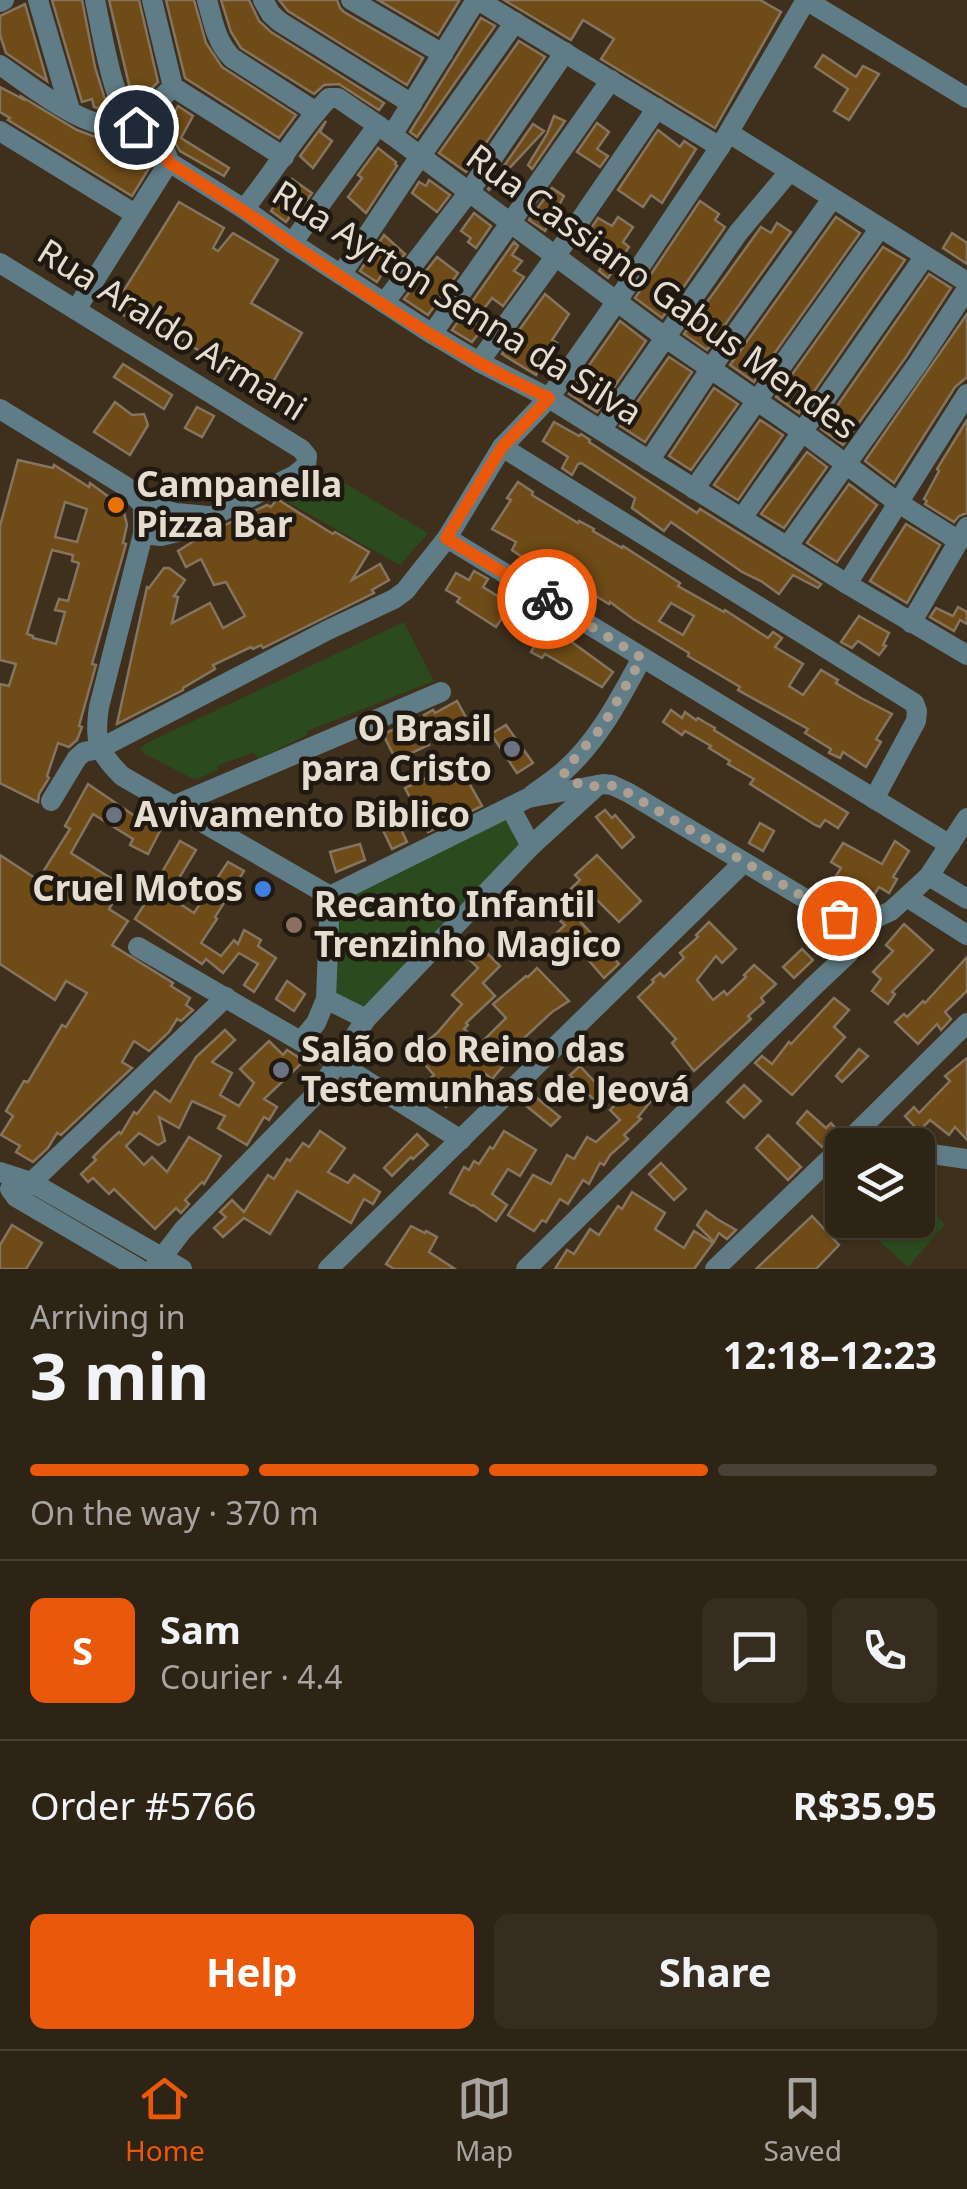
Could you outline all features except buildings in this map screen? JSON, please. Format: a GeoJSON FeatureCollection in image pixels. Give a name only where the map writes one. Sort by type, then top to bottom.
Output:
{"type":"FeatureCollection","features":[{"type":"Feature","properties":{"kind":"street"},"geometry":{"type":"LineString","coordinates":[[38,0],[70,110]]}},
{"type":"Feature","properties":{"kind":"street"},"geometry":{"type":"LineString","coordinates":[[95,0],[121,104],[132,123]]}},
{"type":"Feature","properties":{"kind":"street"},"geometry":{"type":"LineString","coordinates":[[152,0],[173,87],[284,157]]}},
{"type":"Feature","properties":{"kind":"street","name":"Rua Cassiano Gabus Mendes"},"geometry":{"type":"LineString","coordinates":[[207,0],[216,33],[232,58],[322,105],[338,98],[897,502],[963,534]]}},
{"type":"Feature","properties":{"kind":"street"},"geometry":{"type":"LineString","coordinates":[[262,0],[280,22],[412,104]]}},
{"type":"Feature","properties":{"kind":"street"},"geometry":{"type":"LineString","coordinates":[[351,0],[443,54]]}},
{"type":"Feature","properties":{"kind":"street"},"geometry":{"type":"LineString","coordinates":[[292,243],[385,130],[412,104],[477,0],[657,108],[788,172],[880,228],[967,286],[917,365],[787,547]]}},
{"type":"Feature","properties":{"kind":"street"},"geometry":{"type":"LineString","coordinates":[[51,801],[84,752],[99,749],[394,600],[412,582],[446,538],[502,447],[549,398],[617,301],[725,140],[806,0],[967,98]]}},
{"type":"Feature","properties":{"kind":"street"},"geometry":{"type":"LineString","coordinates":[[341,275],[515,22]]}},
{"type":"Feature","properties":{"kind":"street"},"geometry":{"type":"LineString","coordinates":[[384,304],[469,192],[565,52]]}},
{"type":"Feature","properties":{"kind":"street"},"geometry":{"type":"LineString","coordinates":[[0,64],[70,110],[99,124],[113,126],[132,123],[173,87]]}},
{"type":"Feature","properties":{"kind":"street"},"geometry":{"type":"LineString","coordinates":[[432,334],[611,80]]}},
{"type":"Feature","properties":{"kind":"street"},"geometry":{"type":"LineString","coordinates":[[244,209],[322,105]]}},
{"type":"Feature","properties":{"kind":"street"},"geometry":{"type":"LineString","coordinates":[[479,362],[657,108]]}},
{"type":"Feature","properties":{"kind":"street","name":"Rua Ayrton Senna da Silva"},"geometry":{"type":"LineString","coordinates":[[132,123],[164,146],[168,162],[384,304],[479,362],[549,398],[847,584],[966,651]]}},
{"type":"Feature","properties":{"kind":"street"},"geometry":{"type":"LineString","coordinates":[[0,131],[135,214]]}},
{"type":"Feature","properties":{"kind":"street"},"geometry":{"type":"LineString","coordinates":[[77,308],[168,162]]}},
{"type":"Feature","properties":{"kind":"street"},"geometry":{"type":"LineString","coordinates":[[601,430],[738,233],[788,172]]}},
{"type":"Feature","properties":{"kind":"street"},"geometry":{"type":"LineString","coordinates":[[649,461],[710,368],[832,199]]}},
{"type":"Feature","properties":{"kind":"street"},"geometry":{"type":"LineString","coordinates":[[694,489],[880,228]]}},
{"type":"Feature","properties":{"kind":"street"},"geometry":{"type":"LineString","coordinates":[[742,518],[925,256]]}},
{"type":"Feature","properties":{"kind":"street","name":"Rua Araldo Armani"},"geometry":{"type":"LineString","coordinates":[[0,262],[301,448],[308,456],[306,466],[295,476],[210,516]]}},
{"type":"Feature","properties":{"kind":"street"},"geometry":{"type":"LineString","coordinates":[[847,584],[967,394]]}},
{"type":"Feature","properties":{"kind":"street"},"geometry":{"type":"LineString","coordinates":[[1,412],[125,486],[143,505],[176,514],[210,516]]}},
{"type":"Feature","properties":{"kind":"street"},"geometry":{"type":"LineString","coordinates":[[502,447],[914,703],[916,721],[874,799]]}},
{"type":"Feature","properties":{"kind":"street"},"geometry":{"type":"LineString","coordinates":[[143,505],[143,534],[99,707],[95,732],[99,749],[122,776],[330,896]]}},
{"type":"Feature","properties":{"kind":"street"},"geometry":{"type":"LineString","coordinates":[[143,534],[169,535],[210,516]]}},
{"type":"Feature","properties":{"kind":"street"},"geometry":{"type":"LineString","coordinates":[[911,622],[963,534]]}},
{"type":"Feature","properties":{"kind":"street"},"geometry":{"type":"LineString","coordinates":[[446,538],[950,845]]}},
{"type":"Feature","properties":{"kind":"street"},"geometry":{"type":"LineString","coordinates":[[330,896],[519,802],[564,771],[602,727],[642,658]]}},
{"type":"Feature","properties":{"kind":"street"},"geometry":{"type":"LineString","coordinates":[[172,806],[440,692]]}},
{"type":"Feature","properties":{"kind":"street"},"geometry":{"type":"LineString","coordinates":[[564,771],[568,780],[592,786]]}},
{"type":"Feature","properties":{"kind":"street"},"geometry":{"type":"LineString","coordinates":[[519,802],[612,785],[849,922],[867,922],[891,911],[907,897],[928,876],[967,818]]}},
{"type":"Feature","properties":{"kind":"street"},"geometry":{"type":"LineString","coordinates":[[157,1263],[317,1093],[366,1019],[592,786]]}},
{"type":"Feature","properties":{"kind":"street"},"geometry":{"type":"LineString","coordinates":[[519,802],[531,846]]}},
{"type":"Feature","properties":{"kind":"street"},"geometry":{"type":"LineString","coordinates":[[328,1269],[742,862]]}},
{"type":"Feature","properties":{"kind":"street"},"geometry":{"type":"LineString","coordinates":[[928,876],[967,899]]}},
{"type":"Feature","properties":{"kind":"street"},"geometry":{"type":"LineString","coordinates":[[301,1042],[326,999],[330,896]]}},
{"type":"Feature","properties":{"kind":"street"},"geometry":{"type":"LineString","coordinates":[[907,897],[967,935]]}},
{"type":"Feature","properties":{"kind":"street"},"geometry":{"type":"LineString","coordinates":[[526,1269],[829,974],[848,954],[867,922]]}},
{"type":"Feature","properties":{"kind":"street"},"geometry":{"type":"LineString","coordinates":[[138,947],[338,1063],[461,1140]]}},
{"type":"Feature","properties":{"kind":"street"},"geometry":{"type":"LineString","coordinates":[[24,1190],[226,998]]}},
{"type":"Feature","properties":{"kind":"street"},"geometry":{"type":"LineString","coordinates":[[326,999],[366,1019]]}},
{"type":"Feature","properties":{"kind":"street"},"geometry":{"type":"LineString","coordinates":[[861,1128],[967,1023]]}},
{"type":"Feature","properties":{"kind":"street"},"geometry":{"type":"LineString","coordinates":[[935,1155],[967,1160]]}},
{"type":"Feature","properties":{"kind":"street"},"geometry":{"type":"LineString","coordinates":[[715,1269],[825,1164]]}},
{"type":"Feature","properties":{"kind":"street"},"geometry":{"type":"LineString","coordinates":[[0,1174],[139,1269]]}},
{"type":"Feature","properties":{"kind":"street"},"geometry":{"type":"LineString","coordinates":[[86,1233],[157,1263],[182,1269]]}},
{"type":"Feature","properties":{"kind":"green space"},"geometry":{"type":"Polygon","coordinates":[[[326,472],[428,533],[400,565],[282,499],[326,472]]]}},
{"type":"Feature","properties":{"kind":"green space"},"geometry":{"type":"Polygon","coordinates":[[[404,622],[434,681],[307,731],[307,735],[258,759],[254,752],[217,766],[218,770],[195,780],[140,748],[151,741],[404,622]]]}},
{"type":"Feature","properties":{"kind":"green space"},"geometry":{"type":"Polygon","coordinates":[[[506,817],[520,849],[360,1016],[332,996],[330,896],[506,817]]]}},
{"type":"Feature","properties":{"kind":"green space"},"geometry":{"type":"Polygon","coordinates":[[[935,1215],[945,1224],[935,1236],[935,1215]]]}},
{"type":"Feature","properties":{"kind":"green space"},"geometry":{"type":"Polygon","coordinates":[[[880,1238],[933,1238],[908,1267],[880,1238]]]}},
{"type":"Feature","properties":{"kind":"way so far"},"geometry":{"type":"LineString","coordinates":[[547,599],[642,658],[602,727],[564,771],[565,777],[587,788],[598,784],[618,787],[839,918]]}},
{"type":"Feature","properties":{"kind":"place","name":"Campanella Pizza Bar"},"geometry":{"type":"Point","coordinates":[116,505]}},
{"type":"Feature","properties":{"kind":"place","name":"O Brasil para Cristo"},"geometry":{"type":"Point","coordinates":[512,749]}},
{"type":"Feature","properties":{"kind":"place","name":"Avivamento Biblico"},"geometry":{"type":"Point","coordinates":[114,815]}},
{"type":"Feature","properties":{"kind":"place","name":"Cruel Motos"},"geometry":{"type":"Point","coordinates":[263,889]}},
{"type":"Feature","properties":{"kind":"place","name":"Recanto Infantil Trenzinho Magico"},"geometry":{"type":"Point","coordinates":[294,925]}},
{"type":"Feature","properties":{"kind":"place","name":"Salão do Reino das Testemunhas de Jeová"},"geometry":{"type":"Point","coordinates":[281,1070]}},
{"type":"Feature","properties":{"kind":"route"},"geometry":{"type":"LineString","coordinates":[[136,127],[164,146],[168,162],[432,334],[549,398],[502,447],[446,538],[547,599]]}}]}
